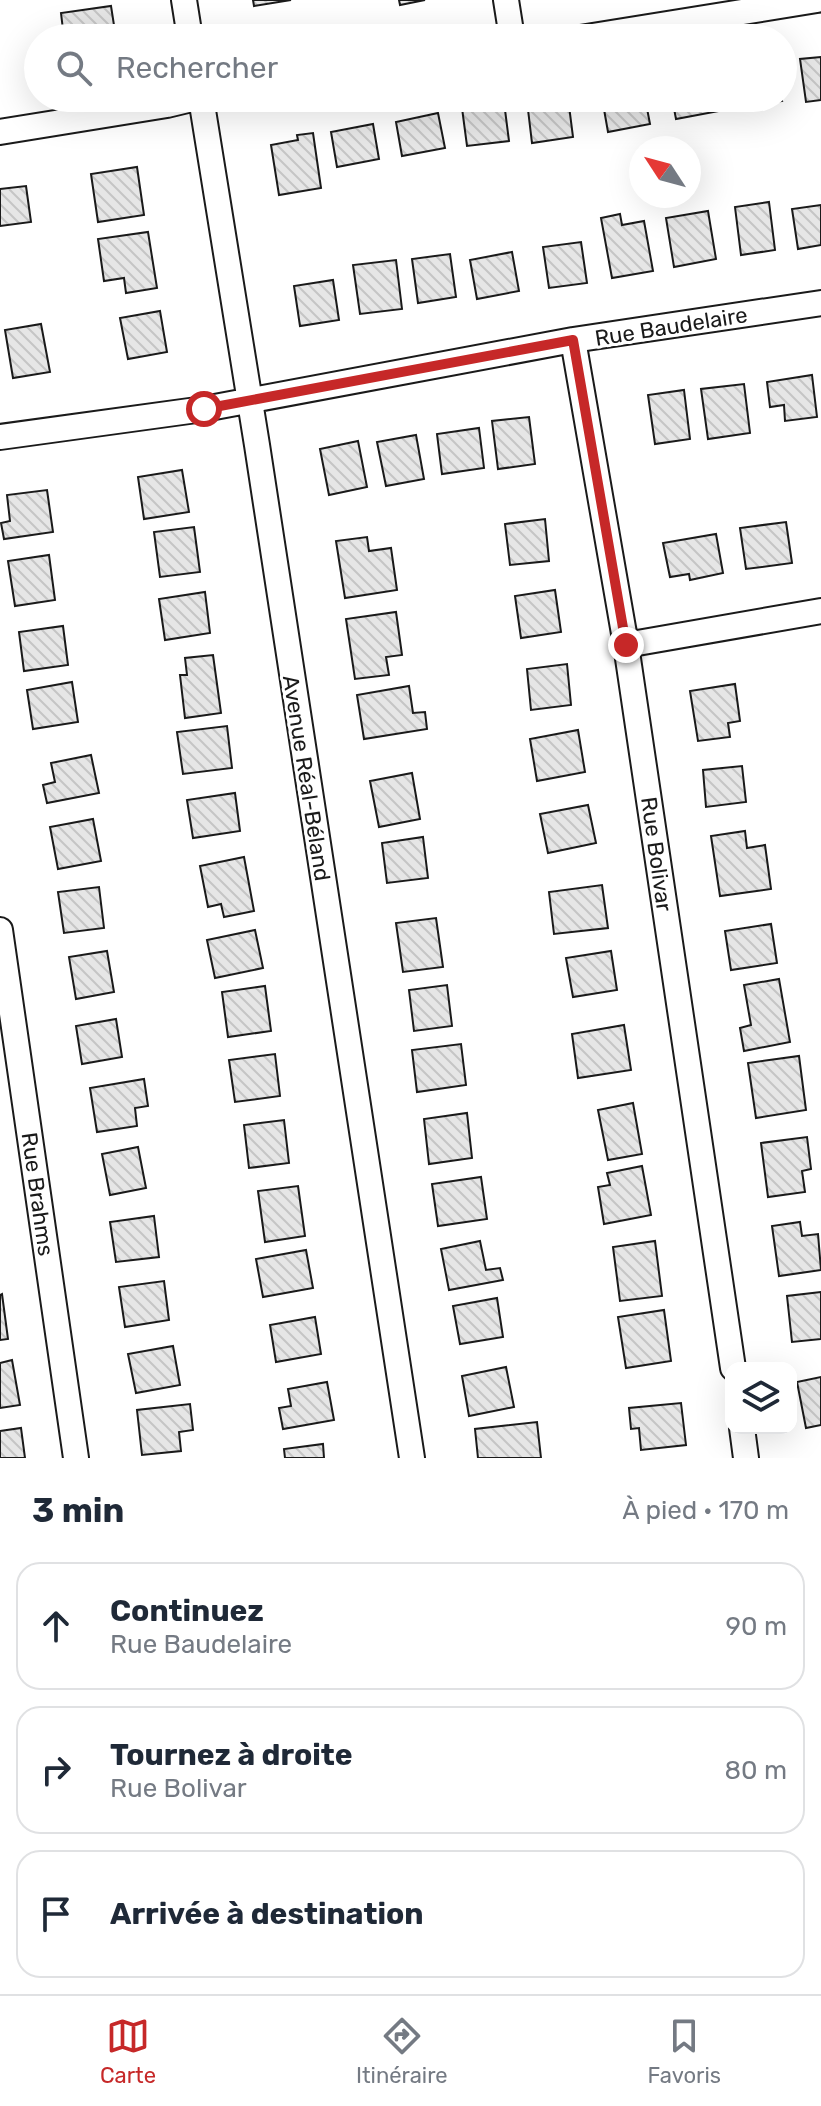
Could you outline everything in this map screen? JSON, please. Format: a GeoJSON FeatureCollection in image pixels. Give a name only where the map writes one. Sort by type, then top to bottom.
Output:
{"type":"FeatureCollection","features":[{"type":"Feature","properties":{"kind":"street"},"geometry":{"type":"LineString","coordinates":[[184,0],[188,24]]}},
{"type":"Feature","properties":{"kind":"street"},"geometry":{"type":"LineString","coordinates":[[506,0],[510,24]]}},
{"type":"Feature","properties":{"kind":"street"},"geometry":{"type":"LineString","coordinates":[[667,24],[817,0]]}},
{"type":"Feature","properties":{"kind":"street"},"geometry":{"type":"LineString","coordinates":[[0,132],[124,112]]}},
{"type":"Feature","properties":{"kind":"street","name":"Avenue Réal-Béland"},"geometry":{"type":"LineString","coordinates":[[200,112],[249,399],[412,1458]]}},
{"type":"Feature","properties":{"kind":"street","name":"Rue Baudelaire"},"geometry":{"type":"LineString","coordinates":[[0,437],[204,409],[573,340],[821,303]]}},
{"type":"Feature","properties":{"kind":"street","name":"Rue Bolivar"},"geometry":{"type":"LineString","coordinates":[[573,340],[626,645],[732,1362]]}},
{"type":"Feature","properties":{"kind":"street"},"geometry":{"type":"LineString","coordinates":[[626,645],[821,611]]}},
{"type":"Feature","properties":{"kind":"street","name":"Rue Brahms"},"geometry":{"type":"LineString","coordinates":[[0,930],[76,1458]]}},
{"type":"Feature","properties":{"kind":"street"},"geometry":{"type":"LineString","coordinates":[[743,1434],[746,1458]]}},
{"type":"Feature","properties":{"kind":"building"},"geometry":{"type":"Polygon","coordinates":[[[253,0],[291,0],[254,6],[253,0]]]}},
{"type":"Feature","properties":{"kind":"building"},"geometry":{"type":"Polygon","coordinates":[[[399,0],[425,0],[400,5],[399,0]]]}},
{"type":"Feature","properties":{"kind":"building"},"geometry":{"type":"Polygon","coordinates":[[[111,6],[114,24],[62,24],[61,13],[111,6]]]}},
{"type":"Feature","properties":{"kind":"building"},"geometry":{"type":"Polygon","coordinates":[[[821,57],[821,100],[806,102],[800,59],[821,57]]]}},
{"type":"Feature","properties":{"kind":"building"},"geometry":{"type":"Polygon","coordinates":[[[463,112],[505,112],[509,141],[467,146],[463,112]]]}},
{"type":"Feature","properties":{"kind":"building"},"geometry":{"type":"Polygon","coordinates":[[[528,112],[570,112],[573,137],[532,143],[528,112]]]}},
{"type":"Feature","properties":{"kind":"building"},"geometry":{"type":"Polygon","coordinates":[[[604,112],[648,112],[650,124],[608,132],[604,112]]]}},
{"type":"Feature","properties":{"kind":"building"},"geometry":{"type":"Polygon","coordinates":[[[675,112],[714,112],[676,119],[675,112]]]}},
{"type":"Feature","properties":{"kind":"building"},"geometry":{"type":"Polygon","coordinates":[[[438,113],[445,148],[402,156],[396,122],[438,113]]]}},
{"type":"Feature","properties":{"kind":"building"},"geometry":{"type":"Polygon","coordinates":[[[373,124],[379,159],[337,167],[331,132],[373,124]]]}},
{"type":"Feature","properties":{"kind":"building"},"geometry":{"type":"Polygon","coordinates":[[[313,133],[321,188],[279,195],[271,145],[298,140],[297,135],[313,133]]]}},
{"type":"Feature","properties":{"kind":"building"},"geometry":{"type":"Polygon","coordinates":[[[137,167],[144,215],[98,222],[91,174],[137,167]]]}},
{"type":"Feature","properties":{"kind":"building"},"geometry":{"type":"Polygon","coordinates":[[[26,186],[31,222],[0,226],[0,189],[26,186]]]}},
{"type":"Feature","properties":{"kind":"building"},"geometry":{"type":"Polygon","coordinates":[[[769,202],[775,250],[741,255],[735,207],[769,202]]]}},
{"type":"Feature","properties":{"kind":"building"},"geometry":{"type":"Polygon","coordinates":[[[821,205],[821,245],[798,249],[792,209],[821,205]]]}},
{"type":"Feature","properties":{"kind":"building"},"geometry":{"type":"Polygon","coordinates":[[[708,211],[716,259],[674,267],[666,218],[708,211]]]}},
{"type":"Feature","properties":{"kind":"building"},"geometry":{"type":"Polygon","coordinates":[[[620,214],[622,225],[644,221],[653,271],[612,278],[601,218],[620,214]]]}},
{"type":"Feature","properties":{"kind":"building"},"geometry":{"type":"Polygon","coordinates":[[[148,232],[157,288],[126,293],[124,278],[104,281],[98,239],[148,232]]]}},
{"type":"Feature","properties":{"kind":"building"},"geometry":{"type":"Polygon","coordinates":[[[581,242],[587,283],[549,288],[543,247],[581,242]]]}},
{"type":"Feature","properties":{"kind":"building"},"geometry":{"type":"Polygon","coordinates":[[[512,252],[519,291],[477,299],[470,260],[512,252]]]}},
{"type":"Feature","properties":{"kind":"building"},"geometry":{"type":"Polygon","coordinates":[[[450,254],[456,297],[418,303],[412,259],[450,254]]]}},
{"type":"Feature","properties":{"kind":"building"},"geometry":{"type":"Polygon","coordinates":[[[396,260],[402,309],[360,314],[353,265],[396,260]]]}},
{"type":"Feature","properties":{"kind":"building"},"geometry":{"type":"Polygon","coordinates":[[[333,280],[339,320],[300,326],[294,286],[333,280]]]}},
{"type":"Feature","properties":{"kind":"building"},"geometry":{"type":"Polygon","coordinates":[[[160,311],[167,352],[128,359],[120,318],[160,311]]]}},
{"type":"Feature","properties":{"kind":"building"},"geometry":{"type":"Polygon","coordinates":[[[41,324],[50,372],[13,378],[5,330],[41,324]]]}},
{"type":"Feature","properties":{"kind":"building"},"geometry":{"type":"Polygon","coordinates":[[[812,375],[817,417],[785,421],[784,405],[770,407],[767,382],[812,375]]]}},
{"type":"Feature","properties":{"kind":"building"},"geometry":{"type":"Polygon","coordinates":[[[744,384],[750,433],[708,439],[701,389],[744,384]]]}},
{"type":"Feature","properties":{"kind":"building"},"geometry":{"type":"Polygon","coordinates":[[[684,390],[690,439],[655,444],[648,395],[684,390]]]}},
{"type":"Feature","properties":{"kind":"building"},"geometry":{"type":"Polygon","coordinates":[[[529,417],[535,464],[498,469],[492,421],[529,417]]]}},
{"type":"Feature","properties":{"kind":"building"},"geometry":{"type":"Polygon","coordinates":[[[479,428],[484,468],[442,474],[437,434],[479,428]]]}},
{"type":"Feature","properties":{"kind":"building"},"geometry":{"type":"Polygon","coordinates":[[[416,435],[424,479],[386,486],[377,442],[416,435]]]}},
{"type":"Feature","properties":{"kind":"building"},"geometry":{"type":"Polygon","coordinates":[[[358,441],[367,487],[329,495],[320,449],[358,441]]]}},
{"type":"Feature","properties":{"kind":"building"},"geometry":{"type":"Polygon","coordinates":[[[182,470],[189,512],[144,519],[138,477],[182,470]]]}},
{"type":"Feature","properties":{"kind":"building"},"geometry":{"type":"Polygon","coordinates":[[[47,490],[53,532],[4,539],[1,523],[10,521],[7,495],[47,490]]]}},
{"type":"Feature","properties":{"kind":"building"},"geometry":{"type":"Polygon","coordinates":[[[545,519],[549,561],[510,565],[505,524],[545,519]]]}},
{"type":"Feature","properties":{"kind":"building"},"geometry":{"type":"Polygon","coordinates":[[[786,522],[792,563],[746,569],[740,528],[786,522]]]}},
{"type":"Feature","properties":{"kind":"building"},"geometry":{"type":"Polygon","coordinates":[[[194,527],[200,572],[160,577],[154,532],[194,527]]]}},
{"type":"Feature","properties":{"kind":"building"},"geometry":{"type":"Polygon","coordinates":[[[716,534],[723,573],[690,580],[689,574],[670,577],[663,543],[716,534]]]}},
{"type":"Feature","properties":{"kind":"building"},"geometry":{"type":"Polygon","coordinates":[[[367,537],[369,551],[391,548],[397,590],[345,598],[336,541],[367,537]]]}},
{"type":"Feature","properties":{"kind":"building"},"geometry":{"type":"Polygon","coordinates":[[[49,555],[55,600],[15,606],[8,561],[49,555]]]}},
{"type":"Feature","properties":{"kind":"building"},"geometry":{"type":"Polygon","coordinates":[[[555,590],[561,632],[521,638],[515,596],[555,590]]]}},
{"type":"Feature","properties":{"kind":"building"},"geometry":{"type":"Polygon","coordinates":[[[205,592],[210,633],[165,640],[159,599],[205,592]]]}},
{"type":"Feature","properties":{"kind":"building"},"geometry":{"type":"Polygon","coordinates":[[[396,612],[402,655],[386,657],[389,675],[355,679],[346,619],[396,612]]]}},
{"type":"Feature","properties":{"kind":"building"},"geometry":{"type":"Polygon","coordinates":[[[63,626],[68,665],[24,671],[19,632],[63,626]]]}},
{"type":"Feature","properties":{"kind":"building"},"geometry":{"type":"Polygon","coordinates":[[[213,655],[221,713],[185,718],[180,675],[187,675],[185,658],[213,655]]]}},
{"type":"Feature","properties":{"kind":"building"},"geometry":{"type":"Polygon","coordinates":[[[567,664],[571,705],[531,710],[527,669],[567,664]]]}},
{"type":"Feature","properties":{"kind":"building"},"geometry":{"type":"Polygon","coordinates":[[[72,682],[78,722],[33,729],[27,690],[72,682]]]}},
{"type":"Feature","properties":{"kind":"building"},"geometry":{"type":"Polygon","coordinates":[[[735,684],[740,721],[728,723],[730,737],[698,741],[690,691],[735,684]]]}},
{"type":"Feature","properties":{"kind":"building"},"geometry":{"type":"Polygon","coordinates":[[[409,686],[413,713],[425,712],[427,729],[364,739],[357,695],[409,686]]]}},
{"type":"Feature","properties":{"kind":"building"},"geometry":{"type":"Polygon","coordinates":[[[227,726],[232,768],[183,774],[177,732],[227,726]]]}},
{"type":"Feature","properties":{"kind":"building"},"geometry":{"type":"Polygon","coordinates":[[[578,730],[585,772],[537,781],[530,739],[578,730]]]}},
{"type":"Feature","properties":{"kind":"building"},"geometry":{"type":"Polygon","coordinates":[[[91,755],[99,793],[47,803],[43,785],[55,782],[51,763],[91,755]]]}},
{"type":"Feature","properties":{"kind":"building"},"geometry":{"type":"Polygon","coordinates":[[[742,766],[746,802],[706,807],[703,770],[742,766]]]}},
{"type":"Feature","properties":{"kind":"building"},"geometry":{"type":"Polygon","coordinates":[[[412,773],[420,819],[379,827],[370,781],[412,773]]]}},
{"type":"Feature","properties":{"kind":"building"},"geometry":{"type":"Polygon","coordinates":[[[235,793],[240,831],[193,838],[187,800],[235,793]]]}},
{"type":"Feature","properties":{"kind":"building"},"geometry":{"type":"Polygon","coordinates":[[[588,805],[596,843],[548,853],[540,814],[588,805]]]}},
{"type":"Feature","properties":{"kind":"building"},"geometry":{"type":"Polygon","coordinates":[[[93,819],[101,861],[58,869],[50,827],[93,819]]]}},
{"type":"Feature","properties":{"kind":"building"},"geometry":{"type":"Polygon","coordinates":[[[745,831],[747,848],[765,845],[771,889],[720,896],[711,836],[745,831]]]}},
{"type":"Feature","properties":{"kind":"building"},"geometry":{"type":"Polygon","coordinates":[[[423,837],[428,878],[387,883],[382,843],[423,837]]]}},
{"type":"Feature","properties":{"kind":"building"},"geometry":{"type":"Polygon","coordinates":[[[244,857],[254,911],[224,917],[221,904],[208,907],[200,866],[244,857]]]}},
{"type":"Feature","properties":{"kind":"building"},"geometry":{"type":"Polygon","coordinates":[[[602,885],[608,928],[554,934],[549,892],[602,885]]]}},
{"type":"Feature","properties":{"kind":"building"},"geometry":{"type":"Polygon","coordinates":[[[99,887],[104,928],[64,933],[58,892],[99,887]]]}},
{"type":"Feature","properties":{"kind":"building"},"geometry":{"type":"Polygon","coordinates":[[[436,918],[443,967],[403,972],[396,923],[436,918]]]}},
{"type":"Feature","properties":{"kind":"building"},"geometry":{"type":"Polygon","coordinates":[[[771,924],[777,963],[731,970],[725,931],[771,924]]]}},
{"type":"Feature","properties":{"kind":"building"},"geometry":{"type":"Polygon","coordinates":[[[255,930],[263,968],[215,978],[207,940],[255,930]]]}},
{"type":"Feature","properties":{"kind":"building"},"geometry":{"type":"Polygon","coordinates":[[[107,951],[114,992],[76,999],[69,957],[107,951]]]}},
{"type":"Feature","properties":{"kind":"building"},"geometry":{"type":"Polygon","coordinates":[[[611,951],[617,990],[573,997],[566,958],[611,951]]]}},
{"type":"Feature","properties":{"kind":"building"},"geometry":{"type":"Polygon","coordinates":[[[779,979],[790,1042],[744,1051],[740,1028],[751,1025],[744,985],[779,979]]]}},
{"type":"Feature","properties":{"kind":"building"},"geometry":{"type":"Polygon","coordinates":[[[447,985],[452,1026],[414,1031],[409,990],[447,985]]]}},
{"type":"Feature","properties":{"kind":"building"},"geometry":{"type":"Polygon","coordinates":[[[265,986],[271,1031],[228,1037],[222,992],[265,986]]]}},
{"type":"Feature","properties":{"kind":"building"},"geometry":{"type":"Polygon","coordinates":[[[116,1019],[122,1057],[82,1064],[76,1026],[116,1019]]]}},
{"type":"Feature","properties":{"kind":"building"},"geometry":{"type":"Polygon","coordinates":[[[624,1025],[631,1070],[578,1078],[572,1034],[624,1025]]]}},
{"type":"Feature","properties":{"kind":"building"},"geometry":{"type":"Polygon","coordinates":[[[461,1044],[466,1085],[417,1092],[412,1050],[461,1044]]]}},
{"type":"Feature","properties":{"kind":"building"},"geometry":{"type":"Polygon","coordinates":[[[275,1054],[280,1096],[235,1102],[229,1060],[275,1054]]]}},
{"type":"Feature","properties":{"kind":"building"},"geometry":{"type":"Polygon","coordinates":[[[799,1056],[806,1110],[756,1118],[748,1063],[799,1056]]]}},
{"type":"Feature","properties":{"kind":"building"},"geometry":{"type":"Polygon","coordinates":[[[144,1079],[148,1106],[135,1108],[137,1126],[97,1132],[90,1088],[144,1079]]]}},
{"type":"Feature","properties":{"kind":"building"},"geometry":{"type":"Polygon","coordinates":[[[633,1103],[642,1154],[608,1160],[598,1110],[633,1103]]]}},
{"type":"Feature","properties":{"kind":"building"},"geometry":{"type":"Polygon","coordinates":[[[467,1113],[472,1158],[429,1164],[424,1119],[467,1113]]]}},
{"type":"Feature","properties":{"kind":"building"},"geometry":{"type":"Polygon","coordinates":[[[284,1120],[289,1163],[249,1168],[244,1125],[284,1120]]]}},
{"type":"Feature","properties":{"kind":"building"},"geometry":{"type":"Polygon","coordinates":[[[807,1137],[811,1169],[802,1171],[805,1192],[768,1197],[761,1143],[807,1137]]]}},
{"type":"Feature","properties":{"kind":"building"},"geometry":{"type":"Polygon","coordinates":[[[138,1147],[146,1188],[110,1195],[102,1154],[138,1147]]]}},
{"type":"Feature","properties":{"kind":"building"},"geometry":{"type":"Polygon","coordinates":[[[642,1166],[651,1215],[604,1224],[598,1187],[610,1185],[607,1173],[642,1166]]]}},
{"type":"Feature","properties":{"kind":"building"},"geometry":{"type":"Polygon","coordinates":[[[481,1177],[487,1219],[438,1226],[432,1184],[481,1177]]]}},
{"type":"Feature","properties":{"kind":"building"},"geometry":{"type":"Polygon","coordinates":[[[298,1186],[305,1236],[265,1242],[258,1191],[298,1186]]]}},
{"type":"Feature","properties":{"kind":"building"},"geometry":{"type":"Polygon","coordinates":[[[154,1216],[159,1257],[116,1262],[110,1222],[154,1216]]]}},
{"type":"Feature","properties":{"kind":"building"},"geometry":{"type":"Polygon","coordinates":[[[800,1222],[802,1236],[818,1234],[821,1270],[779,1276],[772,1226],[800,1222]]]}},
{"type":"Feature","properties":{"kind":"building"},"geometry":{"type":"Polygon","coordinates":[[[480,1241],[486,1270],[500,1268],[503,1280],[449,1290],[441,1249],[480,1241]]]}},
{"type":"Feature","properties":{"kind":"building"},"geometry":{"type":"Polygon","coordinates":[[[655,1241],[662,1296],[620,1301],[613,1247],[655,1241]]]}},
{"type":"Feature","properties":{"kind":"building"},"geometry":{"type":"Polygon","coordinates":[[[306,1250],[313,1288],[263,1297],[256,1259],[306,1250]]]}},
{"type":"Feature","properties":{"kind":"building"},"geometry":{"type":"Polygon","coordinates":[[[164,1281],[169,1320],[125,1327],[119,1287],[164,1281]]]}},
{"type":"Feature","properties":{"kind":"building"},"geometry":{"type":"Polygon","coordinates":[[[821,1292],[821,1339],[792,1342],[787,1296],[821,1292]]]}},
{"type":"Feature","properties":{"kind":"building"},"geometry":{"type":"Polygon","coordinates":[[[0,1295],[8,1339],[0,1340],[0,1295]]]}},
{"type":"Feature","properties":{"kind":"building"},"geometry":{"type":"Polygon","coordinates":[[[497,1298],[503,1337],[460,1344],[453,1306],[497,1298]]]}},
{"type":"Feature","properties":{"kind":"building"},"geometry":{"type":"Polygon","coordinates":[[[664,1310],[671,1361],[626,1368],[618,1317],[664,1310]]]}},
{"type":"Feature","properties":{"kind":"building"},"geometry":{"type":"Polygon","coordinates":[[[315,1317],[321,1354],[276,1362],[270,1325],[315,1317]]]}},
{"type":"Feature","properties":{"kind":"building"},"geometry":{"type":"Polygon","coordinates":[[[173,1346],[180,1385],[136,1393],[128,1354],[173,1346]]]}},
{"type":"Feature","properties":{"kind":"building"},"geometry":{"type":"Polygon","coordinates":[[[12,1360],[20,1405],[0,1408],[0,1363],[12,1360]]]}},
{"type":"Feature","properties":{"kind":"building"},"geometry":{"type":"Polygon","coordinates":[[[506,1367],[514,1407],[469,1416],[462,1376],[506,1367]]]}},
{"type":"Feature","properties":{"kind":"building"},"geometry":{"type":"Polygon","coordinates":[[[821,1377],[821,1425],[806,1428],[797,1382],[821,1377]]]}},
{"type":"Feature","properties":{"kind":"building"},"geometry":{"type":"Polygon","coordinates":[[[327,1382],[334,1420],[283,1429],[279,1408],[291,1406],[288,1389],[327,1382]]]}},
{"type":"Feature","properties":{"kind":"building"},"geometry":{"type":"Polygon","coordinates":[[[681,1403],[686,1445],[641,1450],[639,1428],[631,1429],[629,1408],[681,1403]]]}},
{"type":"Feature","properties":{"kind":"building"},"geometry":{"type":"Polygon","coordinates":[[[190,1404],[193,1430],[179,1432],[181,1451],[142,1455],[137,1410],[190,1404]]]}},
{"type":"Feature","properties":{"kind":"building"},"geometry":{"type":"Polygon","coordinates":[[[537,1422],[541,1458],[478,1458],[475,1429],[537,1422]]]}},
{"type":"Feature","properties":{"kind":"building"},"geometry":{"type":"Polygon","coordinates":[[[21,1428],[25,1458],[0,1458],[0,1431],[21,1428]]]}},
{"type":"Feature","properties":{"kind":"building"},"geometry":{"type":"Polygon","coordinates":[[[323,1444],[324,1458],[285,1458],[284,1449],[323,1444]]]}},
{"type":"Feature","properties":{"kind":"route"},"geometry":{"type":"LineString","coordinates":[[204,409],[573,340],[626,645]]}}]}
